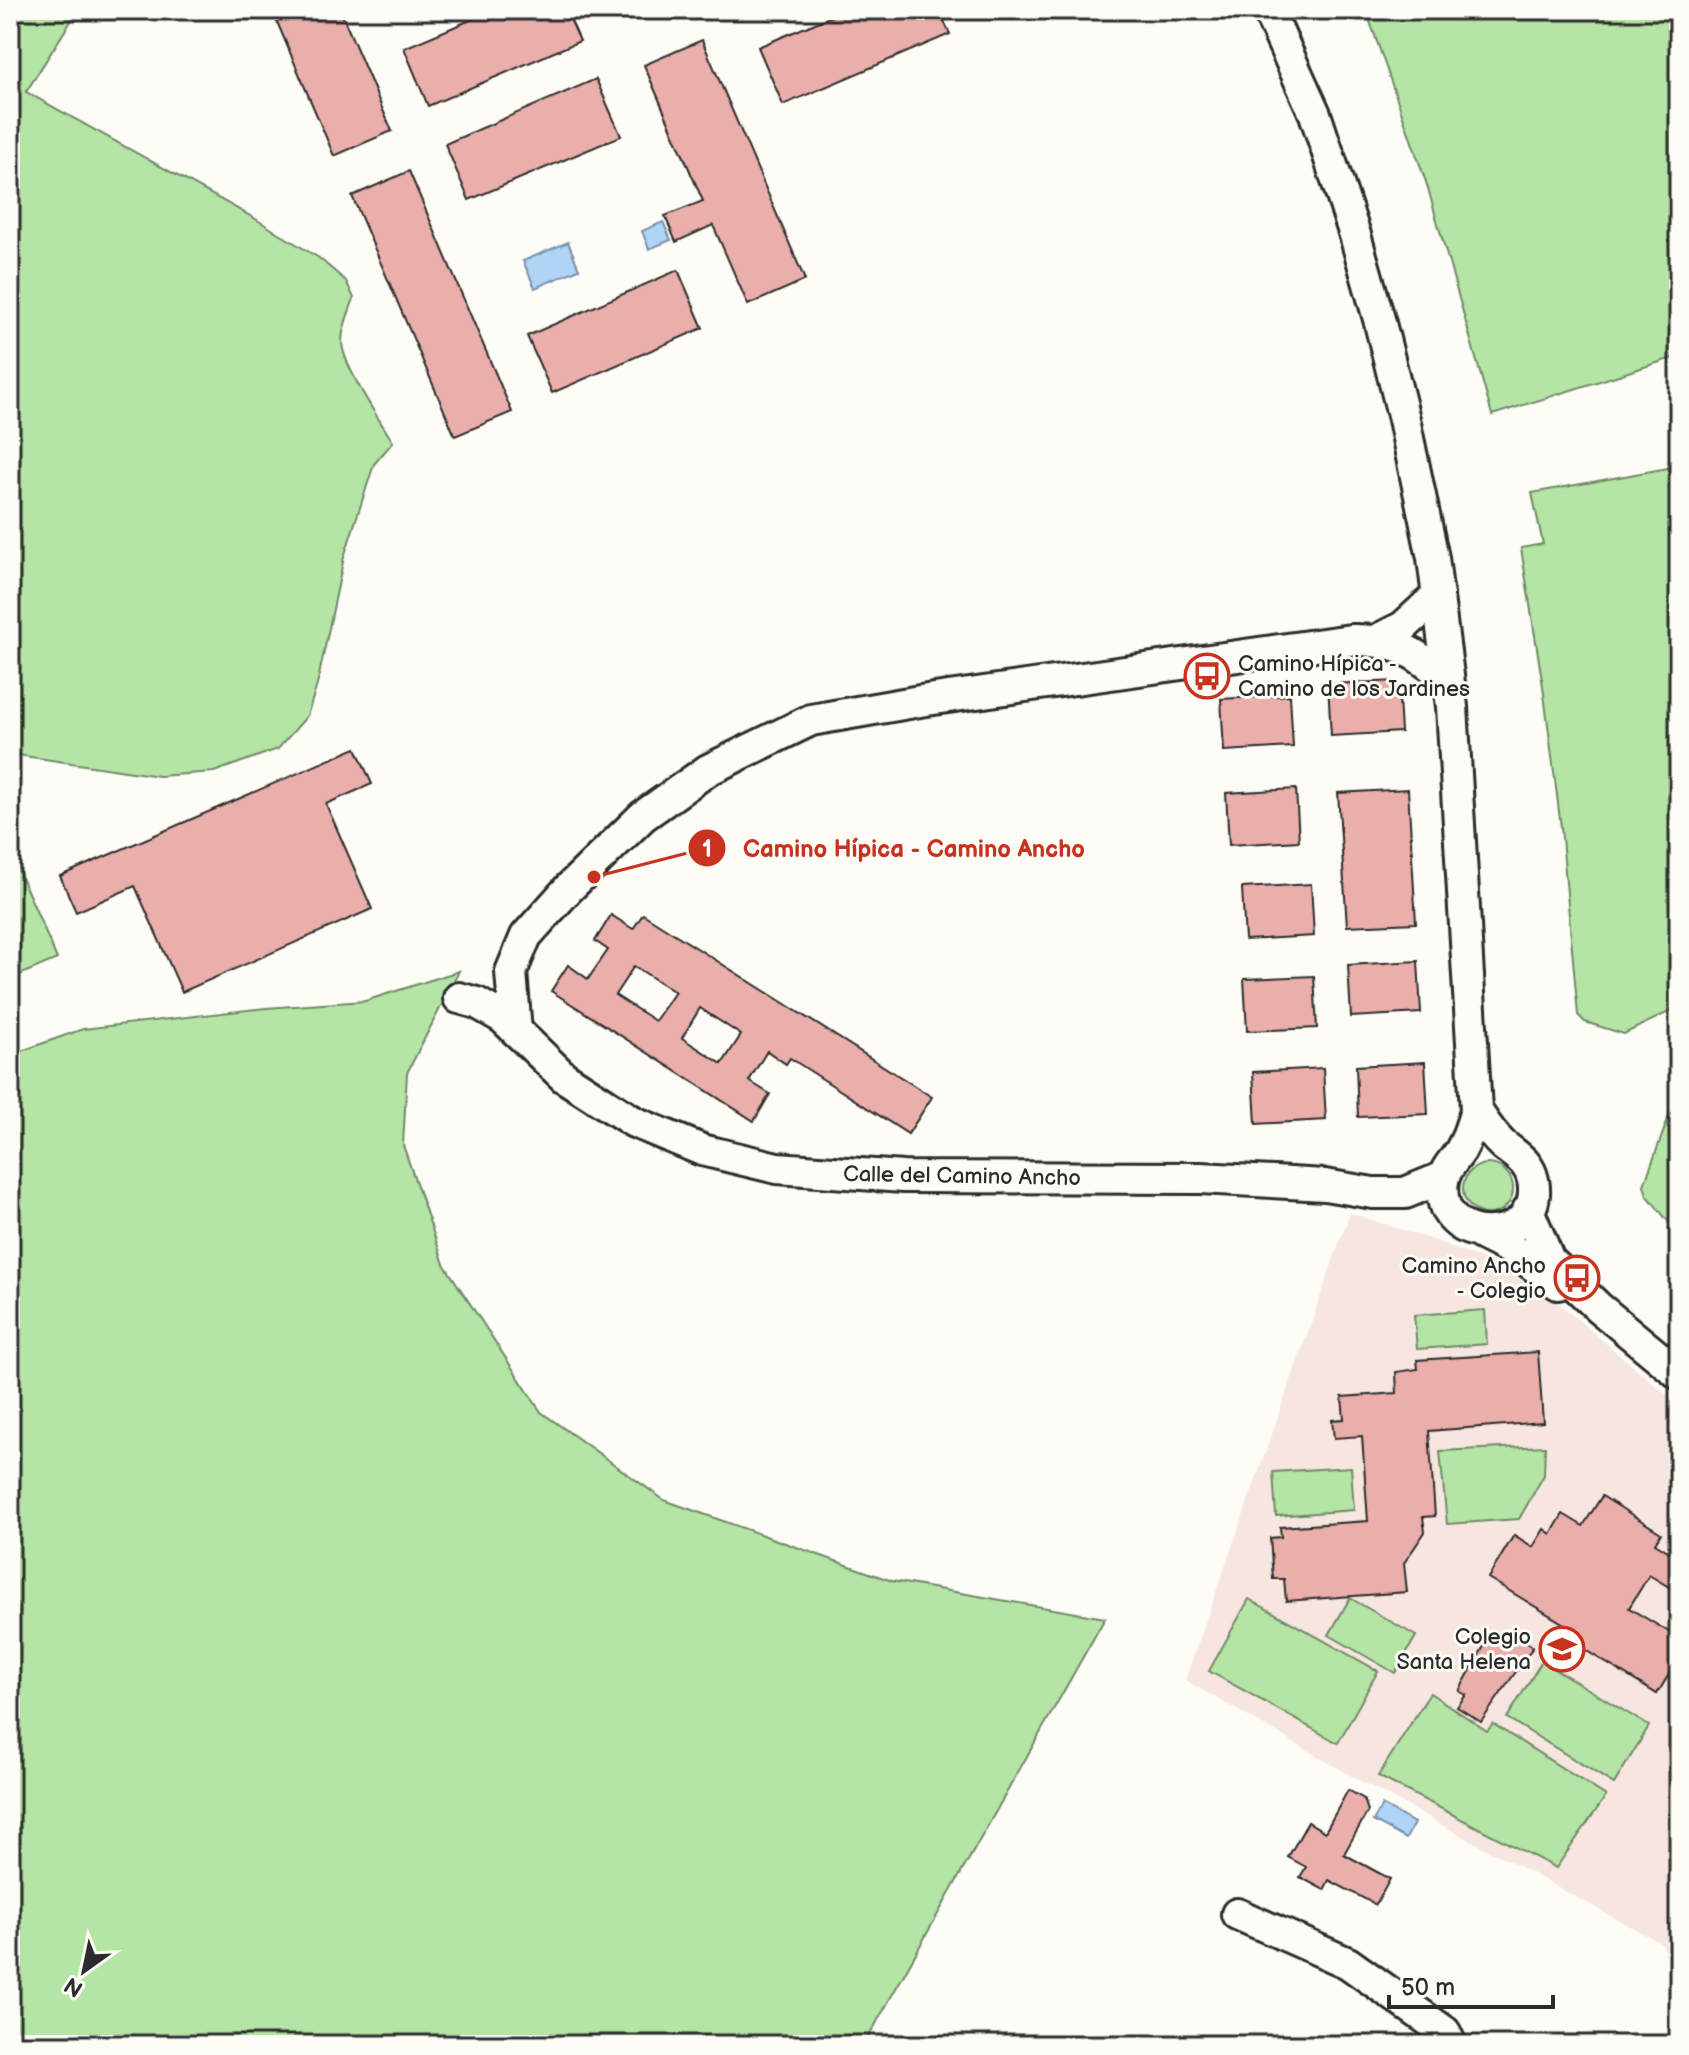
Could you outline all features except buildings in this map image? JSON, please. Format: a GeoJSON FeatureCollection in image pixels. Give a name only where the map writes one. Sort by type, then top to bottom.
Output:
{"type":"FeatureCollection","features":[{"type":"Feature","properties":{"kind":"street"},"geometry":{"type":"LineString","coordinates":[[1268,10],[1315,114],[1367,277],[1404,419],[1433,558],[1452,707],[1476,1110],[1442,1192],[1446,1207],[1455,1220],[1467,1229],[1513,1250],[1565,1289],[1598,1307]]}},
{"type":"Feature","properties":{"kind":"street"},"geometry":{"type":"LineString","coordinates":[[516,1031],[511,972],[526,936],[569,888],[643,816],[708,770],[811,720],[920,701],[1351,640],[1379,639],[1403,627],[1438,595]]}},
{"type":"Feature","properties":{"kind":"street"},"geometry":{"type":"LineString","coordinates":[[1379,639],[1416,656],[1448,680]]}},
{"type":"Feature","properties":{"kind":"street","name":"Calle del Camino Ancho"},"geometry":{"type":"LineString","coordinates":[[511,972],[459,998],[495,1013],[564,1077],[634,1122],[702,1150],[777,1168],[903,1177],[1201,1178],[1405,1193],[1452,1165]]}},
{"type":"Feature","properties":{"kind":"street"},"geometry":{"type":"LineString","coordinates":[[1476,1110],[1488,1130],[1527,1165],[1533,1180],[1533,1195],[1520,1221],[1495,1234],[1481,1234]]}},
{"type":"Feature","properties":{"kind":"street"},"geometry":{"type":"LineString","coordinates":[[1452,1165],[1473,1145],[1488,1143],[1504,1146]]}},
{"type":"Feature","properties":{"kind":"street"},"geometry":{"type":"LineString","coordinates":[[1528,1210],[1549,1260],[1598,1307],[1679,1374]]}},
{"type":"Feature","properties":{"kind":"street"},"geometry":{"type":"LineString","coordinates":[[1237,1914],[1348,1963],[1445,2032],[1451,2045]]}},
{"type":"Feature","properties":{"kind":"shaded area"},"geometry":{"type":"Polygon","coordinates":[[[1350,1213],[1486,1261],[1549,1295],[1679,1405],[1679,2007],[1663,1944],[1364,1783],[1185,1680],[1350,1213]]]}},
{"type":"Feature","properties":{"kind":"green space"},"geometry":{"type":"Polygon","coordinates":[[[10,10],[78,10],[26,92],[254,218],[319,258],[346,281],[354,298],[343,330],[343,351],[362,392],[393,442],[374,464],[344,557],[317,685],[307,716],[278,749],[214,772],[159,776],[10,754],[10,10]]]}},
{"type":"Feature","properties":{"kind":"green space"},"geometry":{"type":"Polygon","coordinates":[[[1366,10],[1679,10],[1679,356],[1492,415],[1427,185],[1366,10]]]}},
{"type":"Feature","properties":{"kind":"green space"},"geometry":{"type":"Polygon","coordinates":[[[1679,466],[1679,1007],[1624,1034],[1585,1022],[1578,1015],[1561,827],[1521,548],[1543,544],[1532,493],[1679,466]]]}},
{"type":"Feature","properties":{"kind":"green space"},"geometry":{"type":"Polygon","coordinates":[[[10,851],[57,959],[10,979],[10,851]]]}},
{"type":"Feature","properties":{"kind":"green space"},"geometry":{"type":"Polygon","coordinates":[[[459,971],[407,1073],[403,1145],[444,1264],[541,1412],[664,1500],[892,1581],[1105,1618],[864,2045],[10,2045],[10,1055],[83,1029],[266,1008],[365,1001],[459,971]]]}},
{"type":"Feature","properties":{"kind":"green space"},"geometry":{"type":"Polygon","coordinates":[[[1679,1098],[1679,1235],[1647,1195],[1644,1185],[1672,1108],[1679,1098]]]}},
{"type":"Feature","properties":{"kind":"green space"},"geometry":{"type":"Polygon","coordinates":[[[1488,1164],[1506,1171],[1513,1189],[1506,1207],[1488,1214],[1470,1207],[1463,1189],[1470,1171],[1488,1164]]]}},
{"type":"Feature","properties":{"kind":"green space"},"geometry":{"type":"Polygon","coordinates":[[[1485,1310],[1487,1344],[1417,1349],[1414,1315],[1485,1310]]]}},
{"type":"Feature","properties":{"kind":"green space"},"geometry":{"type":"Polygon","coordinates":[[[1545,1446],[1544,1475],[1519,1519],[1447,1524],[1440,1451],[1545,1446]]]}},
{"type":"Feature","properties":{"kind":"green space"},"geometry":{"type":"Polygon","coordinates":[[[1351,1467],[1354,1510],[1276,1516],[1273,1472],[1351,1467]]]}},
{"type":"Feature","properties":{"kind":"green space"},"geometry":{"type":"Polygon","coordinates":[[[1350,1598],[1416,1636],[1395,1673],[1329,1635],[1350,1598]]]}},
{"type":"Feature","properties":{"kind":"green space"},"geometry":{"type":"Polygon","coordinates":[[[1249,1599],[1378,1671],[1338,1743],[1209,1671],[1249,1599]]]}},
{"type":"Feature","properties":{"kind":"green space"},"geometry":{"type":"Polygon","coordinates":[[[1542,1661],[1649,1726],[1614,1784],[1507,1718],[1542,1661]]]}},
{"type":"Feature","properties":{"kind":"green space"},"geometry":{"type":"Polygon","coordinates":[[[1430,1693],[1487,1731],[1493,1724],[1606,1796],[1556,1868],[1378,1776],[1430,1693]]]}},
{"type":"Feature","properties":{"kind":"water"},"geometry":{"type":"Polygon","coordinates":[[[663,222],[671,240],[649,249],[642,231],[663,222]]]}},
{"type":"Feature","properties":{"kind":"water"},"geometry":{"type":"Polygon","coordinates":[[[568,242],[579,269],[535,288],[523,261],[568,242]]]}},
{"type":"Feature","properties":{"kind":"water"},"geometry":{"type":"Polygon","coordinates":[[[1382,1805],[1414,1823],[1406,1839],[1373,1821],[1382,1805]]]}},
{"type":"Feature","properties":{"kind":"place","name":"Camino Hípica - Camino de los Jardines"},"geometry":{"type":"Point","coordinates":[1207,676]}},
{"type":"Feature","properties":{"kind":"place","name":"Camino Hípica - Camino Ancho"},"geometry":{"type":"Point","coordinates":[594,877]}},
{"type":"Feature","properties":{"kind":"place","name":"Camino Ancho - Colegio"},"geometry":{"type":"Point","coordinates":[1577,1278]}},
{"type":"Feature","properties":{"kind":"place","name":"Colegio Santa Helena"},"geometry":{"type":"Point","coordinates":[1562,1649]}}]}
